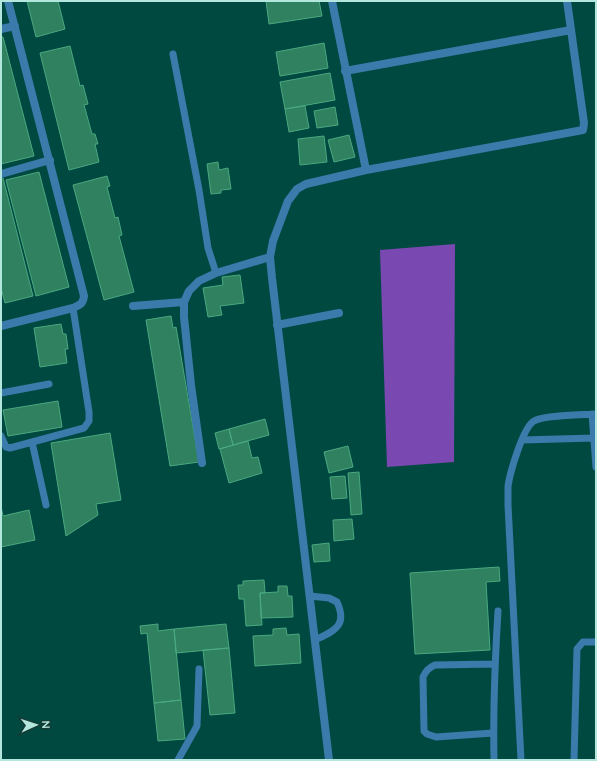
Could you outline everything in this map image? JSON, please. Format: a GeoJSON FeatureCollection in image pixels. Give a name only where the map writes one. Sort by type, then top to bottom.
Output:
{"type":"FeatureCollection","features":[{"type":"Feature","properties":{"kind":"street"},"geometry":{"type":"LineString","coordinates":[[1,326],[73,308],[84,302],[84,296],[50,160],[8,1]]}},
{"type":"Feature","properties":{"kind":"street"},"geometry":{"type":"LineString","coordinates":[[332,1],[366,170]]}},
{"type":"Feature","properties":{"kind":"street"},"geometry":{"type":"LineString","coordinates":[[329,760],[277,325],[270,258],[273,242],[288,201],[296,189],[306,184],[366,170],[583,130],[584,123],[567,1]]}},
{"type":"Feature","properties":{"kind":"street"},"geometry":{"type":"LineString","coordinates":[[1,29],[15,26]]}},
{"type":"Feature","properties":{"kind":"street"},"geometry":{"type":"LineString","coordinates":[[345,71],[571,30]]}},
{"type":"Feature","properties":{"kind":"street"},"geometry":{"type":"LineString","coordinates":[[1,174],[50,160]]}},
{"type":"Feature","properties":{"kind":"street"},"geometry":{"type":"LineString","coordinates":[[202,463],[184,317],[184,302],[189,291],[199,281],[216,273],[270,258]]}},
{"type":"Feature","properties":{"kind":"street"},"geometry":{"type":"LineString","coordinates":[[132,306],[184,302]]}},
{"type":"Feature","properties":{"kind":"street"},"geometry":{"type":"LineString","coordinates":[[277,325],[340,313]]}},
{"type":"Feature","properties":{"kind":"lane"},"geometry":{"type":"LineString","coordinates":[[173,54],[199,190],[208,248],[216,273]]}},
{"type":"Feature","properties":{"kind":"lane"},"geometry":{"type":"LineString","coordinates":[[1,436],[6,446],[10,448],[84,428],[89,421],[89,412],[73,308]]}},
{"type":"Feature","properties":{"kind":"lane"},"geometry":{"type":"LineString","coordinates":[[1,393],[49,384]]}},
{"type":"Feature","properties":{"kind":"lane"},"geometry":{"type":"LineString","coordinates":[[521,760],[508,487],[522,440],[526,431],[534,420],[594,414],[596,466]]}},
{"type":"Feature","properties":{"kind":"lane"},"geometry":{"type":"LineString","coordinates":[[522,440],[594,438]]}},
{"type":"Feature","properties":{"kind":"lane"},"geometry":{"type":"LineString","coordinates":[[32,442],[46,505]]}},
{"type":"Feature","properties":{"kind":"lane"},"geometry":{"type":"LineString","coordinates":[[310,596],[329,598],[337,602],[342,612],[340,621],[335,631],[315,640]]}},
{"type":"Feature","properties":{"kind":"lane"},"geometry":{"type":"LineString","coordinates":[[494,760],[493,733],[498,611]]}},
{"type":"Feature","properties":{"kind":"lane"},"geometry":{"type":"LineString","coordinates":[[574,760],[578,649],[583,642],[596,642]]}},
{"type":"Feature","properties":{"kind":"lane"},"geometry":{"type":"LineString","coordinates":[[493,733],[436,737],[427,734],[424,731],[423,677],[425,671],[435,665],[495,664]]}},
{"type":"Feature","properties":{"kind":"lane"},"geometry":{"type":"LineString","coordinates":[[178,760],[197,726],[199,669]]}},
{"type":"Feature","properties":{"kind":"shaded area"},"geometry":{"type":"Polygon","coordinates":[[[455,244],[454,462],[387,467],[380,250],[455,244]]]}},
{"type":"Feature","properties":{"kind":"building"},"geometry":{"type":"Polygon","coordinates":[[[27,1],[58,1],[65,29],[36,37],[27,1]]]}},
{"type":"Feature","properties":{"kind":"building"},"geometry":{"type":"Polygon","coordinates":[[[266,1],[319,1],[322,16],[269,24],[266,1]]]}},
{"type":"Feature","properties":{"kind":"building"},"geometry":{"type":"Polygon","coordinates":[[[1,37],[3,37],[34,156],[1,164],[1,37]]]}},
{"type":"Feature","properties":{"kind":"building"},"geometry":{"type":"Polygon","coordinates":[[[324,43],[328,68],[280,76],[276,52],[324,43]]]}},
{"type":"Feature","properties":{"kind":"building"},"geometry":{"type":"Polygon","coordinates":[[[70,46],[80,86],[83,85],[88,104],[84,105],[92,134],[95,134],[98,144],[95,144],[99,162],[69,170],[40,53],[70,46]]]}},
{"type":"Feature","properties":{"kind":"building"},"geometry":{"type":"Polygon","coordinates":[[[330,73],[335,100],[285,109],[280,82],[330,73]]]}},
{"type":"Feature","properties":{"kind":"building"},"geometry":{"type":"Polygon","coordinates":[[[305,106],[309,128],[289,132],[285,109],[305,106]]]}},
{"type":"Feature","properties":{"kind":"building"},"geometry":{"type":"Polygon","coordinates":[[[335,107],[338,125],[317,128],[314,111],[335,107]]]}},
{"type":"Feature","properties":{"kind":"building"},"geometry":{"type":"Polygon","coordinates":[[[349,135],[355,157],[334,162],[328,140],[349,135]]]}},
{"type":"Feature","properties":{"kind":"building"},"geometry":{"type":"Polygon","coordinates":[[[324,136],[327,162],[300,165],[298,139],[324,136]]]}},
{"type":"Feature","properties":{"kind":"building"},"geometry":{"type":"Polygon","coordinates":[[[218,162],[219,170],[228,168],[231,189],[221,190],[221,193],[211,194],[207,164],[218,162]]]}},
{"type":"Feature","properties":{"kind":"building"},"geometry":{"type":"Polygon","coordinates":[[[39,172],[69,287],[36,296],[6,180],[39,172]]]}},
{"type":"Feature","properties":{"kind":"building"},"geometry":{"type":"Polygon","coordinates":[[[107,176],[110,186],[107,187],[115,218],[118,217],[122,235],[119,236],[134,292],[104,300],[73,185],[107,176]]]}},
{"type":"Feature","properties":{"kind":"building"},"geometry":{"type":"Polygon","coordinates":[[[3,178],[33,296],[5,303],[1,288],[1,179],[3,178]]]}},
{"type":"Feature","properties":{"kind":"building"},"geometry":{"type":"Polygon","coordinates":[[[240,275],[244,303],[220,306],[222,315],[208,317],[203,288],[223,285],[222,277],[240,275]]]}},
{"type":"Feature","properties":{"kind":"building"},"geometry":{"type":"Polygon","coordinates":[[[171,316],[173,328],[176,327],[199,462],[170,466],[146,320],[171,316]]]}},
{"type":"Feature","properties":{"kind":"building"},"geometry":{"type":"Polygon","coordinates":[[[61,324],[63,334],[66,334],[68,349],[65,349],[67,363],[40,367],[34,328],[61,324]]]}},
{"type":"Feature","properties":{"kind":"building"},"geometry":{"type":"Polygon","coordinates":[[[58,401],[62,427],[8,436],[3,410],[58,401]]]}},
{"type":"Feature","properties":{"kind":"building"},"geometry":{"type":"Polygon","coordinates":[[[265,419],[269,435],[233,445],[229,429],[265,419]]]}},
{"type":"Feature","properties":{"kind":"building"},"geometry":{"type":"Polygon","coordinates":[[[229,429],[233,445],[219,449],[215,433],[229,429]]]}},
{"type":"Feature","properties":{"kind":"building"},"geometry":{"type":"Polygon","coordinates":[[[110,433],[121,500],[96,504],[98,515],[66,536],[51,443],[110,433]]]}},
{"type":"Feature","properties":{"kind":"building"},"geometry":{"type":"Polygon","coordinates":[[[248,441],[252,458],[258,457],[262,473],[229,483],[220,449],[248,441]]]}},
{"type":"Feature","properties":{"kind":"building"},"geometry":{"type":"Polygon","coordinates":[[[348,446],[353,467],[329,473],[324,452],[348,446]]]}},
{"type":"Feature","properties":{"kind":"building"},"geometry":{"type":"Polygon","coordinates":[[[359,472],[362,514],[351,515],[348,473],[359,472]]]}},
{"type":"Feature","properties":{"kind":"building"},"geometry":{"type":"Polygon","coordinates":[[[345,476],[347,498],[332,499],[330,477],[345,476]]]}},
{"type":"Feature","properties":{"kind":"building"},"geometry":{"type":"Polygon","coordinates":[[[1,506],[3,516],[29,510],[35,540],[1,547],[1,506]]]}},
{"type":"Feature","properties":{"kind":"building"},"geometry":{"type":"Polygon","coordinates":[[[352,519],[354,539],[334,541],[333,520],[352,519]]]}},
{"type":"Feature","properties":{"kind":"building"},"geometry":{"type":"Polygon","coordinates":[[[329,543],[330,561],[314,562],[312,545],[329,543]]]}},
{"type":"Feature","properties":{"kind":"building"},"geometry":{"type":"Polygon","coordinates":[[[499,567],[500,581],[486,582],[490,650],[415,654],[410,573],[499,567]]]}},
{"type":"Feature","properties":{"kind":"building"},"geometry":{"type":"Polygon","coordinates":[[[264,580],[265,593],[260,593],[262,625],[246,626],[244,599],[239,599],[238,585],[243,585],[243,581],[264,580]]]}},
{"type":"Feature","properties":{"kind":"building"},"geometry":{"type":"Polygon","coordinates":[[[278,586],[287,586],[288,596],[292,596],[293,617],[261,618],[260,593],[278,592],[278,586]]]}},
{"type":"Feature","properties":{"kind":"building"},"geometry":{"type":"Polygon","coordinates":[[[158,624],[158,631],[174,629],[181,700],[154,703],[147,633],[141,634],[140,626],[158,624]]]}},
{"type":"Feature","properties":{"kind":"building"},"geometry":{"type":"Polygon","coordinates":[[[226,624],[229,648],[176,653],[174,629],[226,624]]]}},
{"type":"Feature","properties":{"kind":"building"},"geometry":{"type":"Polygon","coordinates":[[[286,628],[287,635],[299,634],[301,663],[255,666],[253,636],[273,635],[273,629],[286,628]]]}},
{"type":"Feature","properties":{"kind":"building"},"geometry":{"type":"Polygon","coordinates":[[[229,648],[235,713],[210,715],[203,650],[229,648]]]}},
{"type":"Feature","properties":{"kind":"building"},"geometry":{"type":"Polygon","coordinates":[[[181,700],[185,739],[158,741],[154,703],[181,700]]]}}]}
